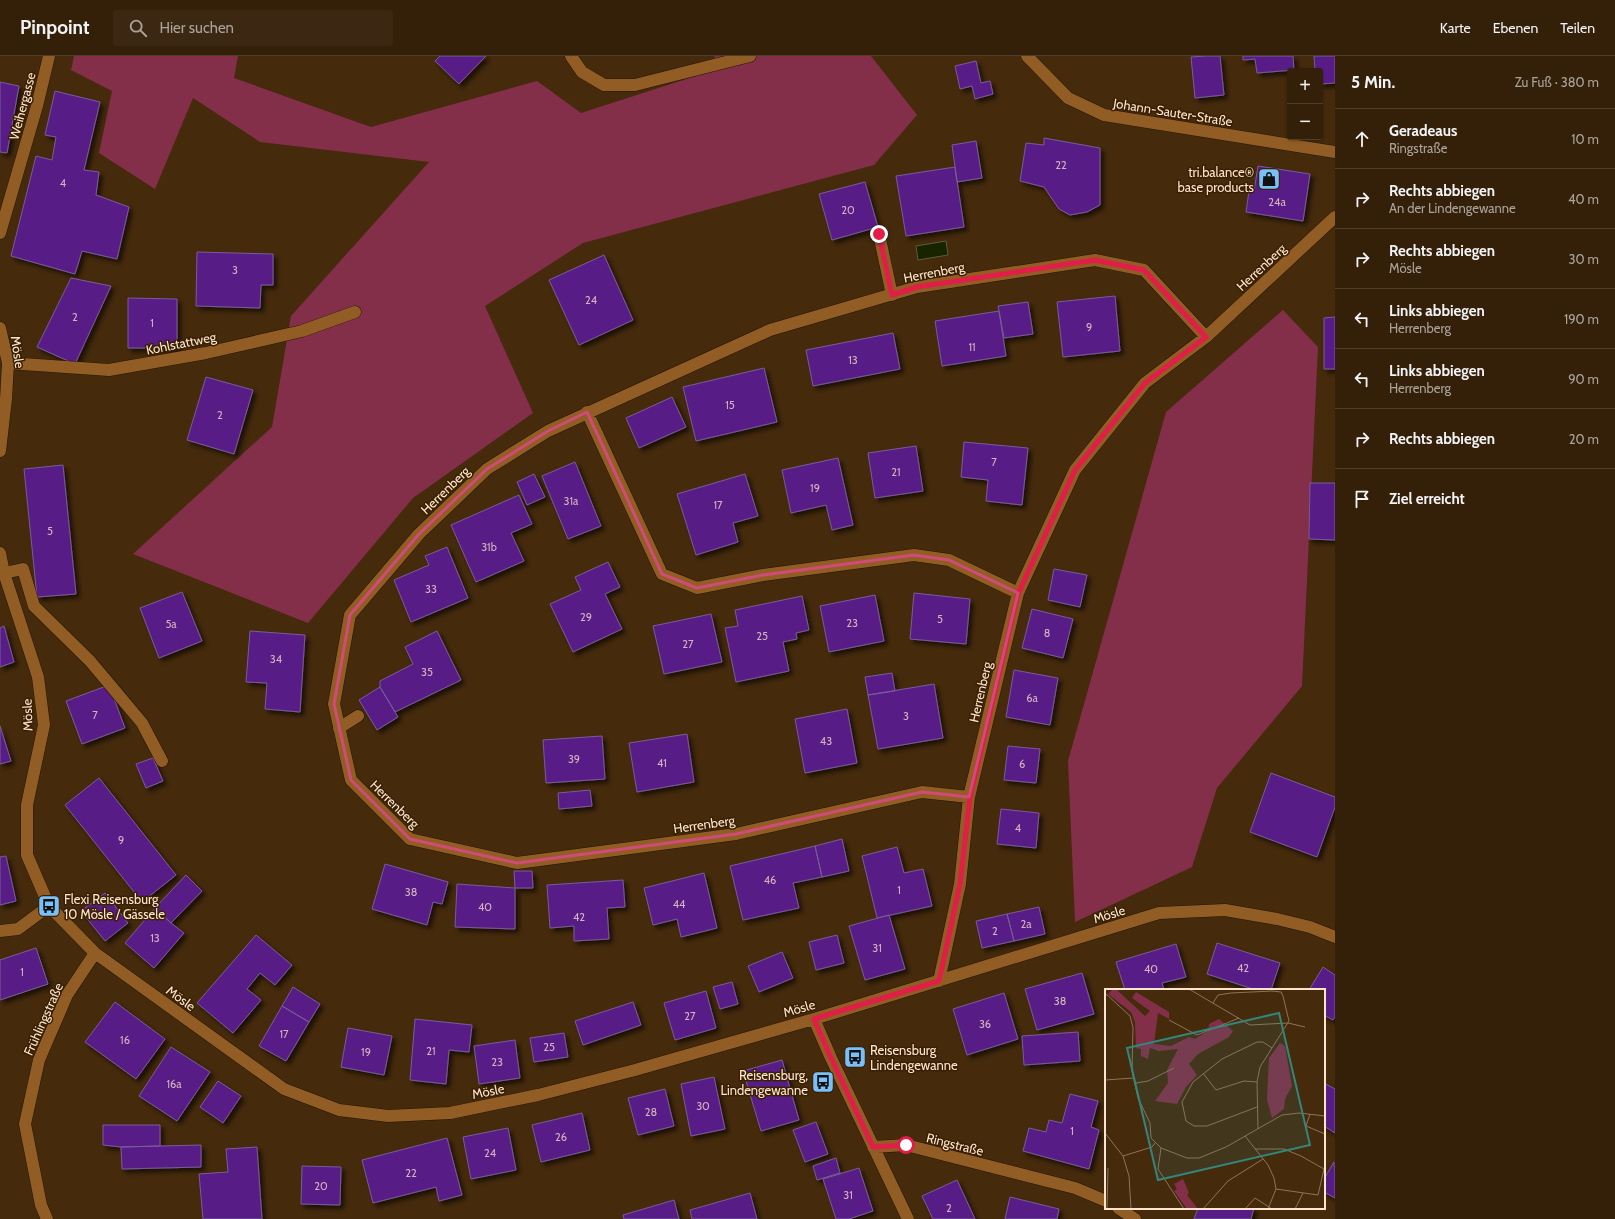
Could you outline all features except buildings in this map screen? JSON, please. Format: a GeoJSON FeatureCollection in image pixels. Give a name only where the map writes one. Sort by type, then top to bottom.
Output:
{"type":"FeatureCollection","features":[{"type":"Feature","properties":{"kind":"street","name":"Weihergasse"},"geometry":{"type":"LineString","coordinates":[[0,233],[38,106],[49,56]]}},
{"type":"Feature","properties":{"kind":"street"},"geometry":{"type":"LineString","coordinates":[[571,56],[582,72],[604,85],[635,85],[750,56]]}},
{"type":"Feature","properties":{"kind":"street","name":"Johann-Sauter-Straße"},"geometry":{"type":"LineString","coordinates":[[1027,56],[1068,98],[1104,115],[1335,152]]}},
{"type":"Feature","properties":{"kind":"street","name":"Herrenberg"},"geometry":{"type":"LineString","coordinates":[[939,981],[960,884],[970,797],[1018,594],[1075,470],[1145,383],[1206,337],[1335,217]]}},
{"type":"Feature","properties":{"kind":"street"},"geometry":{"type":"LineString","coordinates":[[879,234],[892,295]]}},
{"type":"Feature","properties":{"kind":"street","name":"Herrenberg"},"geometry":{"type":"LineString","coordinates":[[970,797],[922,792],[736,834],[517,863],[410,839],[351,780],[334,704],[350,615],[419,534],[487,468],[548,431],[770,330],[917,287],[1095,260],[1144,270],[1206,337]]}},
{"type":"Feature","properties":{"kind":"street","name":"Kohlstattweg"},"geometry":{"type":"LineString","coordinates":[[8,363],[109,370],[206,353],[302,331],[355,312]]}},
{"type":"Feature","properties":{"kind":"street","name":"Mösle"},"geometry":{"type":"LineString","coordinates":[[0,328],[8,363],[6,399],[0,451]]}},
{"type":"Feature","properties":{"kind":"street"},"geometry":{"type":"LineString","coordinates":[[587,412],[662,574],[697,588],[763,575],[914,555],[949,560],[1018,594]]}},
{"type":"Feature","properties":{"kind":"street","name":"Mösle"},"geometry":{"type":"LineString","coordinates":[[0,553],[4,573],[38,676],[44,725],[27,805],[27,855],[49,906],[95,953],[284,1089],[338,1110],[388,1116],[450,1113],[538,1095],[635,1070],[814,1019],[1159,913],[1225,910],[1278,919],[1310,927],[1335,937]]}},
{"type":"Feature","properties":{"kind":"street"},"geometry":{"type":"LineString","coordinates":[[4,573],[23,569],[34,606],[90,661],[142,723],[162,761]]}},
{"type":"Feature","properties":{"kind":"street"},"geometry":{"type":"LineString","coordinates":[[339,728],[358,716]]}},
{"type":"Feature","properties":{"kind":"street"},"geometry":{"type":"LineString","coordinates":[[0,931],[18,929],[49,906]]}},
{"type":"Feature","properties":{"kind":"street","name":"Frühlingstraße"},"geometry":{"type":"LineString","coordinates":[[47,1219],[41,1205],[25,1124],[39,1060],[67,995],[95,953]]}},
{"type":"Feature","properties":{"kind":"street"},"geometry":{"type":"LineString","coordinates":[[814,1019],[831,1058],[908,1219]]}},
{"type":"Feature","properties":{"kind":"street","name":"Ringstraße"},"geometry":{"type":"LineString","coordinates":[[873,1147],[906,1145],[1076,1188],[1105,1201]]}},
{"type":"Feature","properties":{"kind":"street"},"geometry":{"type":"LineString","coordinates":[[1120,1209],[1135,1219]]}},
{"type":"Feature","properties":{"kind":"highlighted area"},"geometry":{"type":"Polygon","coordinates":[[[587,412],[662,574],[697,588],[763,575],[914,555],[949,560],[1018,593],[969,797],[922,792],[736,834],[517,863],[410,839],[351,780],[334,704],[350,615],[419,534],[487,469],[548,431],[587,412]]]}},
{"type":"Feature","properties":{"kind":"shaded area"},"geometry":{"type":"Polygon","coordinates":[[[74,56],[238,56],[234,78],[371,127],[537,81],[581,113],[708,72],[715,56],[871,56],[917,115],[874,165],[583,243],[485,306],[533,413],[413,498],[308,623],[133,554],[272,427],[291,316],[429,162],[260,142],[193,98],[155,189],[99,153],[112,91],[71,70],[74,56]]]}},
{"type":"Feature","properties":{"kind":"shaded area"},"geometry":{"type":"Polygon","coordinates":[[[946,241],[948,255],[918,260],[916,246],[946,241]]]}},
{"type":"Feature","properties":{"kind":"shaded area"},"geometry":{"type":"Polygon","coordinates":[[[1283,310],[1318,347],[1302,686],[1217,788],[1192,867],[1075,922],[1068,761],[1166,412],[1283,310]]]}},
{"type":"Feature","properties":{"kind":"place","name":"tri.balance® base products"},"geometry":{"type":"Point","coordinates":[1269,179]}},
{"type":"Feature","properties":{"kind":"place","name":"Flexi Reisensburg 10 Mösle / Gässele"},"geometry":{"type":"Point","coordinates":[49,906]}},
{"type":"Feature","properties":{"kind":"place","name":"Reisensburg Lindengewanne"},"geometry":{"type":"Point","coordinates":[855,1057]}},
{"type":"Feature","properties":{"kind":"place","name":"Reisensburg, Lindengewanne"},"geometry":{"type":"Point","coordinates":[823,1082]}},
{"type":"Feature","properties":{"kind":"route"},"geometry":{"type":"LineString","coordinates":[[879,234],[892,295],[917,287],[1095,260],[1144,270],[1206,337],[1145,383],[1075,470],[1018,594],[970,797],[960,884],[939,981],[814,1019],[873,1147],[906,1145]]}}]}
